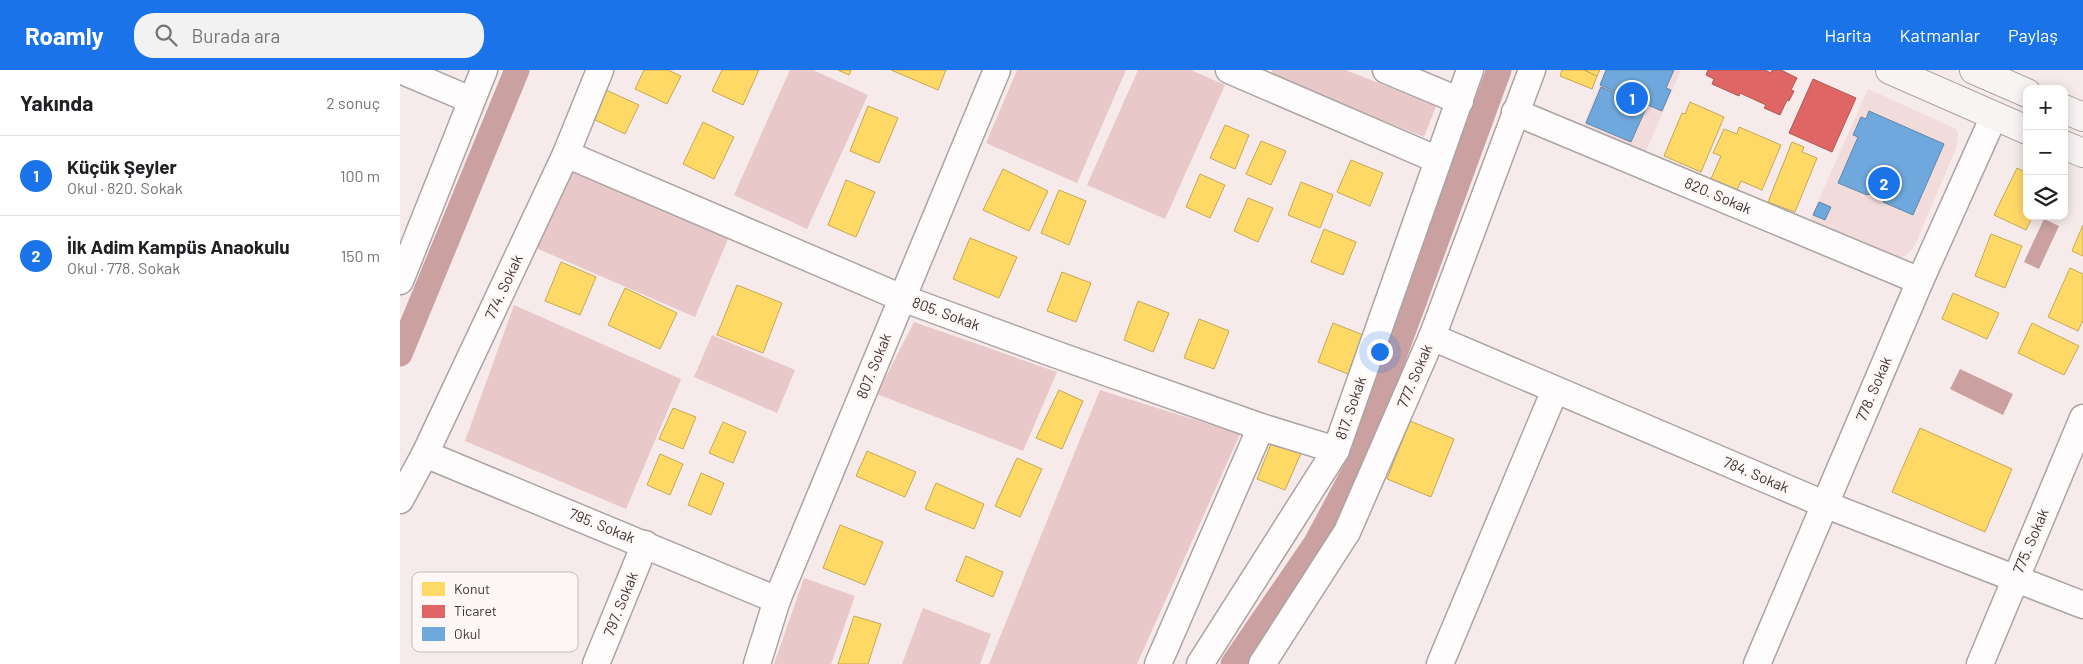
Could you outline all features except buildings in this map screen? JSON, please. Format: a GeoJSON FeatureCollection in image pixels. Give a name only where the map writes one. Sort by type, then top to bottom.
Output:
{"type":"FeatureCollection","features":[{"type":"Feature","properties":{"kind":"main road"},"geometry":{"type":"LineString","coordinates":[[1890,70],[2023,128]]}},
{"type":"Feature","properties":{"kind":"main road"},"geometry":{"type":"LineString","coordinates":[[1974,70],[2023,91]]}},
{"type":"Feature","properties":{"kind":"main road"},"geometry":{"type":"LineString","coordinates":[[2068,111],[2083,117]]}},
{"type":"Feature","properties":{"kind":"main road"},"geometry":{"type":"LineString","coordinates":[[2068,147],[2083,153]]}},
{"type":"Feature","properties":{"kind":"street"},"geometry":{"type":"LineString","coordinates":[[400,70],[471,100]]}},
{"type":"Feature","properties":{"kind":"street"},"geometry":{"type":"LineString","coordinates":[[400,281],[484,70]]}},
{"type":"Feature","properties":{"kind":"street","name":"774. Sokak"},"geometry":{"type":"LineString","coordinates":[[400,500],[425,454],[566,154],[600,70]]}},
{"type":"Feature","properties":{"kind":"street","name":"807. Sokak"},"geometry":{"type":"LineString","coordinates":[[757,664],[777,600],[997,70]]}},
{"type":"Feature","properties":{"kind":"street"},"geometry":{"type":"LineString","coordinates":[[1229,70],[1438,160]]}},
{"type":"Feature","properties":{"kind":"street"},"geometry":{"type":"LineString","coordinates":[[1386,70],[1460,101]]}},
{"type":"Feature","properties":{"kind":"street","name":"817. Sokak"},"geometry":{"type":"LineString","coordinates":[[1200,664],[1336,450],[1470,70]]}},
{"type":"Feature","properties":{"kind":"street","name":"777. Sokak"},"geometry":{"type":"LineString","coordinates":[[1262,664],[1347,532],[1432,337],[1532,70]]}},
{"type":"Feature","properties":{"kind":"street","name":"820. Sokak"},"geometry":{"type":"LineString","coordinates":[[1515,112],[1920,280]]}},
{"type":"Feature","properties":{"kind":"street","name":"778. Sokak"},"geometry":{"type":"LineString","coordinates":[[1757,664],[1920,280],[1994,116]]}},
{"type":"Feature","properties":{"kind":"street","name":"805. Sokak"},"geometry":{"type":"LineString","coordinates":[[566,154],[902,298],[1261,427],[1336,450]]}},
{"type":"Feature","properties":{"kind":"street","name":"784. Sokak"},"geometry":{"type":"LineString","coordinates":[[1432,337],[1824,504],[2083,605]]}},
{"type":"Feature","properties":{"kind":"street"},"geometry":{"type":"LineString","coordinates":[[1440,664],[1555,390]]}},
{"type":"Feature","properties":{"kind":"street","name":"775. Sokak"},"geometry":{"type":"LineString","coordinates":[[1980,664],[2083,418]]}},
{"type":"Feature","properties":{"kind":"street"},"geometry":{"type":"LineString","coordinates":[[1158,664],[1261,427]]}},
{"type":"Feature","properties":{"kind":"street","name":"795. Sokak"},"geometry":{"type":"LineString","coordinates":[[425,454],[777,600]]}},
{"type":"Feature","properties":{"kind":"street","name":"797. Sokak"},"geometry":{"type":"LineString","coordinates":[[596,664],[645,544]]}},
{"type":"Feature","properties":{"kind":"shaded area"},"geometry":{"type":"Polygon","coordinates":[[[790,70],[813,70],[868,95],[807,229],[734,195],[790,70]]]}},
{"type":"Feature","properties":{"kind":"shaded area"},"geometry":{"type":"Polygon","coordinates":[[[1017,70],[1126,70],[1077,183],[986,143],[1017,70]]]}},
{"type":"Feature","properties":{"kind":"shaded area"},"geometry":{"type":"Polygon","coordinates":[[[1138,70],[1191,70],[1225,85],[1165,219],[1087,185],[1138,70]]]}},
{"type":"Feature","properties":{"kind":"shaded area"},"geometry":{"type":"Polygon","coordinates":[[[1272,70],[1346,70],[1436,106],[1424,137],[1274,77],[1272,70]]]}},
{"type":"Feature","properties":{"kind":"shaded area"},"geometry":{"type":"Polygon","coordinates":[[[1606,70],[1681,70],[1646,151],[1583,126],[1606,70]]]}},
{"type":"Feature","properties":{"kind":"shaded area"},"geometry":{"type":"Polygon","coordinates":[[[1868,89],[1956,129],[1958,134],[1957,146],[1914,247],[1900,258],[1810,220],[1868,89]]]}},
{"type":"Feature","properties":{"kind":"shaded area"},"geometry":{"type":"Polygon","coordinates":[[[570,170],[728,239],[695,317],[536,248],[570,170]]]}},
{"type":"Feature","properties":{"kind":"shaded area"},"geometry":{"type":"Polygon","coordinates":[[[2044,220],[2059,226],[2039,269],[2024,262],[2044,220]]]}},
{"type":"Feature","properties":{"kind":"shaded area"},"geometry":{"type":"Polygon","coordinates":[[[514,305],[681,379],[626,509],[465,441],[514,305]]]}},
{"type":"Feature","properties":{"kind":"shaded area"},"geometry":{"type":"Polygon","coordinates":[[[914,322],[1057,372],[1023,451],[877,394],[914,322]]]}},
{"type":"Feature","properties":{"kind":"shaded area"},"geometry":{"type":"Polygon","coordinates":[[[712,335],[795,370],[777,413],[694,377],[712,335]]]}},
{"type":"Feature","properties":{"kind":"shaded area"},"geometry":{"type":"Polygon","coordinates":[[[1960,369],[2013,394],[2003,415],[1950,389],[1960,369]]]}},
{"type":"Feature","properties":{"kind":"shaded area"},"geometry":{"type":"Polygon","coordinates":[[[1100,390],[1240,434],[1137,664],[989,664],[1100,390]]]}},
{"type":"Feature","properties":{"kind":"shaded area"},"geometry":{"type":"Polygon","coordinates":[[[804,578],[855,596],[831,664],[774,664],[804,578]]]}},
{"type":"Feature","properties":{"kind":"shaded area"},"geometry":{"type":"Polygon","coordinates":[[[923,608],[991,634],[980,664],[902,664],[923,608]]]}},
{"type":"Feature","properties":{"kind":"waterway"},"geometry":{"type":"LineString","coordinates":[[400,354],[517,70]]}},
{"type":"Feature","properties":{"kind":"waterway"},"geometry":{"type":"LineString","coordinates":[[1233,664],[1316,543],[1356,468],[1384,384],[1499,70]]}},
{"type":"Feature","properties":{"kind":"place","name":"Küçük Şeyler"},"geometry":{"type":"Point","coordinates":[1632,98]}},
{"type":"Feature","properties":{"kind":"place","name":"İlk Adim Kampüs Anaokulu"},"geometry":{"type":"Point","coordinates":[1884,183]}}]}
